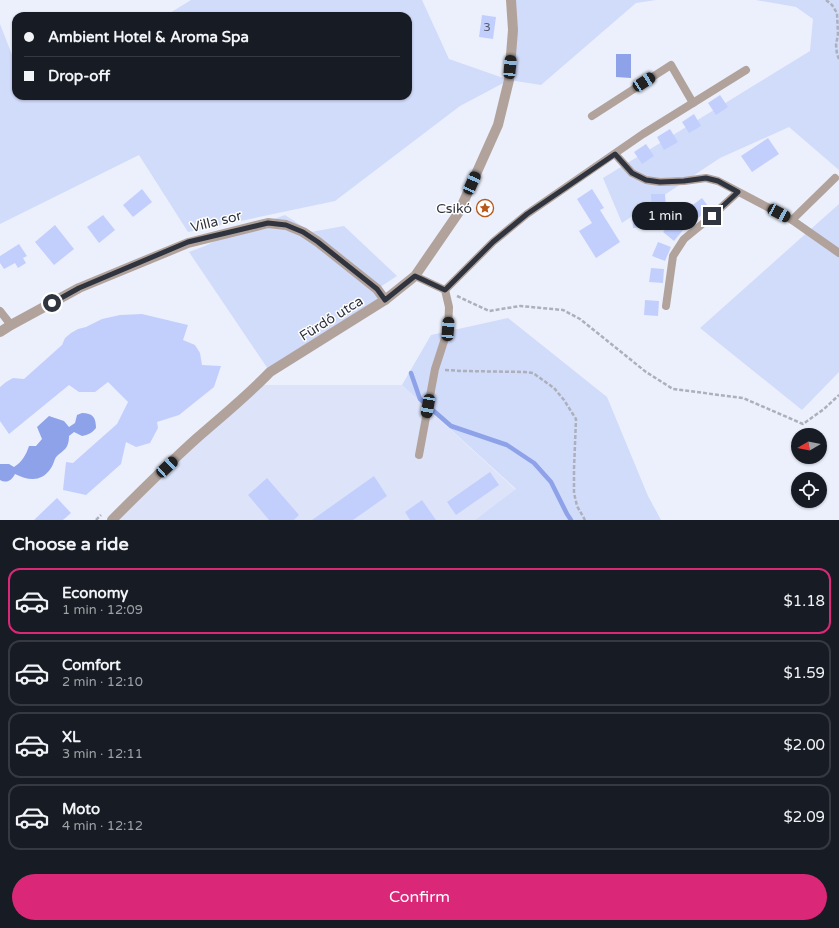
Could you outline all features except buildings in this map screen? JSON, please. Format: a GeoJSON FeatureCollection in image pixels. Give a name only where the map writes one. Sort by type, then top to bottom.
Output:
{"type":"FeatureCollection","features":[{"type":"Feature","properties":{"kind":"street","name":"Fürdő utca"},"geometry":{"type":"LineString","coordinates":[[112,520],[197,438],[258,385],[270,372],[385,300],[415,276],[460,212],[498,125],[509,80],[513,30],[511,0]]}},
{"type":"Feature","properties":{"kind":"street","name":"Villa sor"},"geometry":{"type":"LineString","coordinates":[[0,332],[11,324],[79,288],[188,242],[268,223],[286,225],[303,232],[318,242],[377,289],[385,300]]}},
{"type":"Feature","properties":{"kind":"lane"},"geometry":{"type":"LineString","coordinates":[[592,116],[671,65],[693,103]]}},
{"type":"Feature","properties":{"kind":"lane"},"geometry":{"type":"LineString","coordinates":[[445,290],[493,242],[527,214],[643,134],[746,70]]}},
{"type":"Feature","properties":{"kind":"lane"},"geometry":{"type":"LineString","coordinates":[[615,154],[632,173],[646,180],[660,182],[706,178],[718,181],[792,220],[839,253]]}},
{"type":"Feature","properties":{"kind":"lane"},"geometry":{"type":"LineString","coordinates":[[792,220],[835,178]]}},
{"type":"Feature","properties":{"kind":"lane"},"geometry":{"type":"LineString","coordinates":[[666,306],[673,256],[684,239],[738,192]]}},
{"type":"Feature","properties":{"kind":"lane"},"geometry":{"type":"LineString","coordinates":[[415,276],[445,290]]}},
{"type":"Feature","properties":{"kind":"lane"},"geometry":{"type":"LineString","coordinates":[[419,454],[435,369],[448,329],[449,307],[445,290]]}},
{"type":"Feature","properties":{"kind":"lane"},"geometry":{"type":"LineString","coordinates":[[0,311],[11,324]]}},
{"type":"Feature","properties":{"kind":"path"},"geometry":{"type":"LineString","coordinates":[[826,0],[832,5],[837,13],[838,34],[836,45],[839,59]]}},
{"type":"Feature","properties":{"kind":"path"},"geometry":{"type":"LineString","coordinates":[[445,290],[489,311],[520,306],[563,310],[580,319],[646,372],[673,389],[743,398],[803,424],[824,409],[839,395]]}},
{"type":"Feature","properties":{"kind":"path"},"geometry":{"type":"LineString","coordinates":[[435,369],[533,373],[554,388],[564,400],[576,419],[574,493],[577,506],[585,520]]}},
{"type":"Feature","properties":{"kind":"shaded area"},"geometry":{"type":"Polygon","coordinates":[[[191,0],[422,0],[449,59],[509,80],[460,106],[335,201],[188,232],[139,155],[0,224],[0,24],[12,55],[12,100],[412,100],[412,12],[172,12],[191,0]]]}},
{"type":"Feature","properties":{"kind":"shaded area"},"geometry":{"type":"Polygon","coordinates":[[[511,0],[656,0],[636,3],[541,85],[509,80],[511,0]]]}},
{"type":"Feature","properties":{"kind":"shaded area"},"geometry":{"type":"Polygon","coordinates":[[[756,0],[839,0],[839,170],[789,127],[720,158],[622,223],[603,178],[810,51],[813,19],[796,7],[756,0]]]}},
{"type":"Feature","properties":{"kind":"shaded area"},"geometry":{"type":"Polygon","coordinates":[[[839,204],[839,372],[802,410],[700,328],[839,204]]]}},
{"type":"Feature","properties":{"kind":"shaded area"},"geometry":{"type":"Polygon","coordinates":[[[285,215],[311,232],[344,226],[397,276],[377,289],[385,300],[270,372],[189,252],[221,238],[285,215]]]}},
{"type":"Feature","properties":{"kind":"shaded area"},"geometry":{"type":"Polygon","coordinates":[[[508,318],[607,397],[648,496],[661,520],[475,520],[516,489],[402,385],[431,335],[508,318]]]}},
{"type":"Feature","properties":{"kind":"shaded area"},"geometry":{"type":"Polygon","coordinates":[[[257,385],[402,385],[516,490],[475,520],[116,520],[257,385]]]}},
{"type":"Feature","properties":{"kind":"water"},"geometry":{"type":"Polygon","coordinates":[[[616,54],[631,54],[631,78],[616,77],[616,54]]]}},
{"type":"Feature","properties":{"kind":"water"},"geometry":{"type":"Polygon","coordinates":[[[82,413],[89,414],[93,417],[96,428],[86,435],[82,436],[74,432],[69,436],[65,449],[56,457],[51,468],[44,476],[30,479],[15,474],[9,481],[5,482],[0,480],[0,464],[9,464],[14,467],[19,463],[29,446],[36,446],[42,439],[37,427],[49,416],[64,421],[69,427],[75,423],[77,415],[82,413]]]}},
{"type":"Feature","properties":{"kind":"waterway"},"geometry":{"type":"LineString","coordinates":[[411,373],[420,399],[451,426],[507,445],[534,463],[551,482],[571,520]]}},
{"type":"Feature","properties":{"kind":"place","name":"Csikó"},"geometry":{"type":"Point","coordinates":[485,208]}},
{"type":"Feature","properties":{"kind":"route"},"geometry":{"type":"LineString","coordinates":[[52,303],[79,288],[188,242],[268,223],[286,225],[303,232],[318,242],[377,289],[385,300],[415,276],[445,290],[493,242],[527,214],[615,154],[632,173],[646,180],[660,182],[706,178],[718,181],[738,192],[712,216]]}}]}
